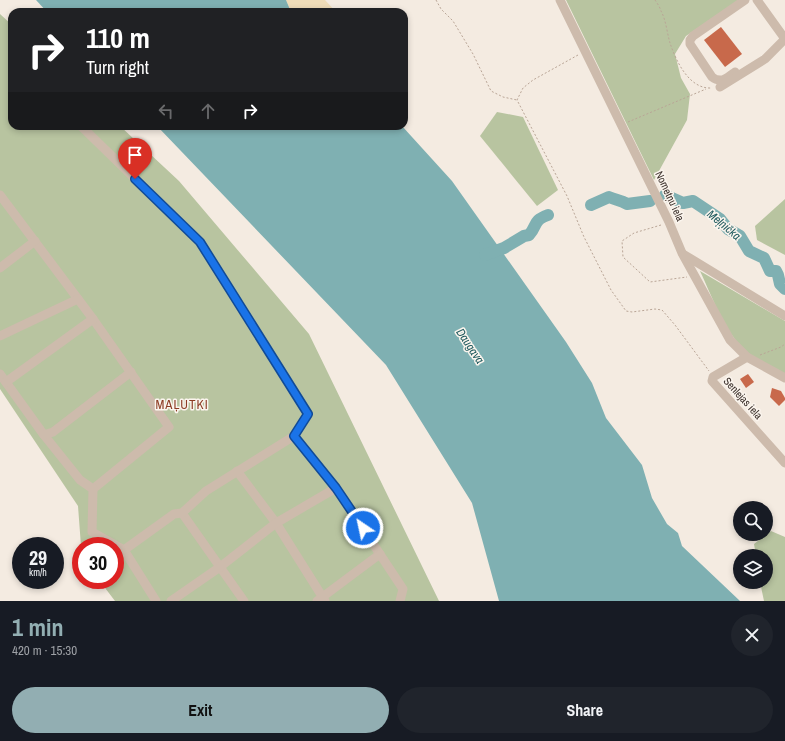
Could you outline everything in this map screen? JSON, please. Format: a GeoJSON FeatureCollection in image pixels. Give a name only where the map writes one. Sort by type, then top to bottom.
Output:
{"type":"FeatureCollection","features":[{"type":"Feature","properties":{"kind":"street","name":"Nometņu iela"},"geometry":{"type":"LineString","coordinates":[[560,0],[669,222],[682,253],[730,340],[749,359],[785,378]]}},
{"type":"Feature","properties":{"kind":"street"},"geometry":{"type":"LineString","coordinates":[[735,72],[724,80],[717,81],[712,77],[690,44],[690,40],[693,36],[745,0]]}},
{"type":"Feature","properties":{"kind":"street"},"geometry":{"type":"LineString","coordinates":[[720,87],[765,59],[785,39],[757,0]]}},
{"type":"Feature","properties":{"kind":"street"},"geometry":{"type":"LineString","coordinates":[[85,130],[200,242],[308,414],[294,436],[206,491],[182,512],[174,514],[124,550],[156,601]]}},
{"type":"Feature","properties":{"kind":"street"},"geometry":{"type":"LineString","coordinates":[[0,195],[93,319],[169,427],[93,489],[92,532],[101,537]]}},
{"type":"Feature","properties":{"kind":"street"},"geometry":{"type":"LineString","coordinates":[[0,268],[35,242]]}},
{"type":"Feature","properties":{"kind":"street"},"geometry":{"type":"LineString","coordinates":[[682,253],[785,316]]}},
{"type":"Feature","properties":{"kind":"street"},"geometry":{"type":"LineString","coordinates":[[0,336],[78,299]]}},
{"type":"Feature","properties":{"kind":"street"},"geometry":{"type":"LineString","coordinates":[[93,319],[3,378],[44,435],[80,480],[93,489]]}},
{"type":"Feature","properties":{"kind":"street","name":"Senlejas iela"},"geometry":{"type":"LineString","coordinates":[[749,359],[713,377],[712,381],[785,463]]}},
{"type":"Feature","properties":{"kind":"street"},"geometry":{"type":"LineString","coordinates":[[44,435],[53,432],[130,372]]}},
{"type":"Feature","properties":{"kind":"street"},"geometry":{"type":"LineString","coordinates":[[294,436],[336,488],[403,589],[400,601]]}},
{"type":"Feature","properties":{"kind":"street"},"geometry":{"type":"LineString","coordinates":[[237,471],[276,523],[321,600],[380,554]]}},
{"type":"Feature","properties":{"kind":"street"},"geometry":{"type":"LineString","coordinates":[[171,601],[276,523],[336,488]]}},
{"type":"Feature","properties":{"kind":"street"},"geometry":{"type":"LineString","coordinates":[[182,512],[244,601]]}},
{"type":"Feature","properties":{"kind":"path"},"geometry":{"type":"LineString","coordinates":[[436,0],[441,9],[453,21],[473,54],[491,92],[503,97],[518,100]]}},
{"type":"Feature","properties":{"kind":"path"},"geometry":{"type":"LineString","coordinates":[[655,0],[662,12],[670,44],[680,65],[693,82],[707,88]]}},
{"type":"Feature","properties":{"kind":"path"},"geometry":{"type":"LineString","coordinates":[[586,51],[533,80],[523,88],[518,100],[567,196],[584,237],[611,290],[626,311],[662,310],[675,324],[713,377]]}},
{"type":"Feature","properties":{"kind":"path"},"geometry":{"type":"LineString","coordinates":[[622,125],[707,88],[720,87]]}},
{"type":"Feature","properties":{"kind":"path"},"geometry":{"type":"LineString","coordinates":[[669,222],[634,233],[628,237],[622,242],[623,257],[650,282],[694,276]]}},
{"type":"Feature","properties":{"kind":"path"},"geometry":{"type":"LineString","coordinates":[[749,359],[781,347],[785,344]]}},
{"type":"Feature","properties":{"kind":"green space"},"geometry":{"type":"Polygon","coordinates":[[[566,0],[739,0],[686,36],[675,54],[681,78],[690,94],[687,120],[654,180],[566,0]]]}},
{"type":"Feature","properties":{"kind":"green space"},"geometry":{"type":"Polygon","coordinates":[[[0,14],[8,21],[8,130],[124,130],[179,181],[309,334],[439,601],[115,601],[106,589],[124,589],[124,537],[80,537],[78,506],[0,389],[0,14]]]}},
{"type":"Feature","properties":{"kind":"green space"},"geometry":{"type":"Polygon","coordinates":[[[497,112],[523,117],[558,190],[537,206],[480,136],[497,112]]]}},
{"type":"Feature","properties":{"kind":"green space"},"geometry":{"type":"Polygon","coordinates":[[[785,199],[785,255],[757,240],[755,226],[785,199]]]}},
{"type":"Feature","properties":{"kind":"green space"},"geometry":{"type":"Polygon","coordinates":[[[700,271],[785,321],[785,375],[760,363],[739,345],[717,309],[700,271]]]}},
{"type":"Feature","properties":{"kind":"green space"},"geometry":{"type":"Polygon","coordinates":[[[773,532],[785,537],[785,601],[764,601],[761,589],[773,589],[773,549],[755,549],[754,544],[758,541],[773,541],[773,532]]]}},
{"type":"Feature","properties":{"kind":"sand"},"geometry":{"type":"Polygon","coordinates":[[[286,0],[325,0],[332,8],[289,8],[286,0]]]}},
{"type":"Feature","properties":{"kind":"water"},"geometry":{"type":"Polygon","coordinates":[[[36,0],[286,0],[289,8],[43,8],[36,0]]]}},
{"type":"Feature","properties":{"kind":"water","name":"Daugava"},"geometry":{"type":"Polygon","coordinates":[[[161,130],[406,130],[452,181],[566,342],[592,383],[606,418],[642,465],[652,498],[667,524],[678,533],[682,546],[740,601],[499,601],[472,503],[386,365],[161,130]]]}},
{"type":"Feature","properties":{"kind":"building"},"geometry":{"type":"Polygon","coordinates":[[[721,27],[742,54],[725,67],[704,40],[721,27]]]}},
{"type":"Feature","properties":{"kind":"building"},"geometry":{"type":"Polygon","coordinates":[[[748,374],[754,382],[746,388],[740,379],[748,374]]]}},
{"type":"Feature","properties":{"kind":"building"},"geometry":{"type":"Polygon","coordinates":[[[772,388],[781,391],[785,398],[779,406],[770,397],[772,388]]]}},
{"type":"Feature","properties":{"kind":"waterway","name":"Meļņička"},"geometry":{"type":"LineString","coordinates":[[665,195],[683,203],[693,201],[720,219],[728,229],[740,236],[749,251],[764,258],[770,271],[776,271],[780,284],[785,289]]}},
{"type":"Feature","properties":{"kind":"waterway","name":"Meļņička"},"geometry":{"type":"LineString","coordinates":[[591,205],[609,197],[627,204],[650,201]]}},
{"type":"Feature","properties":{"kind":"waterway","name":"Meļņička"},"geometry":{"type":"LineString","coordinates":[[485,255],[504,248],[524,236],[529,235],[537,221],[548,215]]}},
{"type":"Feature","properties":{"kind":"district","name":"MAĻUTKI"},"geometry":{"type":"Point","coordinates":[182,404]}},
{"type":"Feature","properties":{"kind":"route"},"geometry":{"type":"LineString","coordinates":[[135,179],[200,242],[308,414],[294,436],[336,488],[363,528]]}}]}
